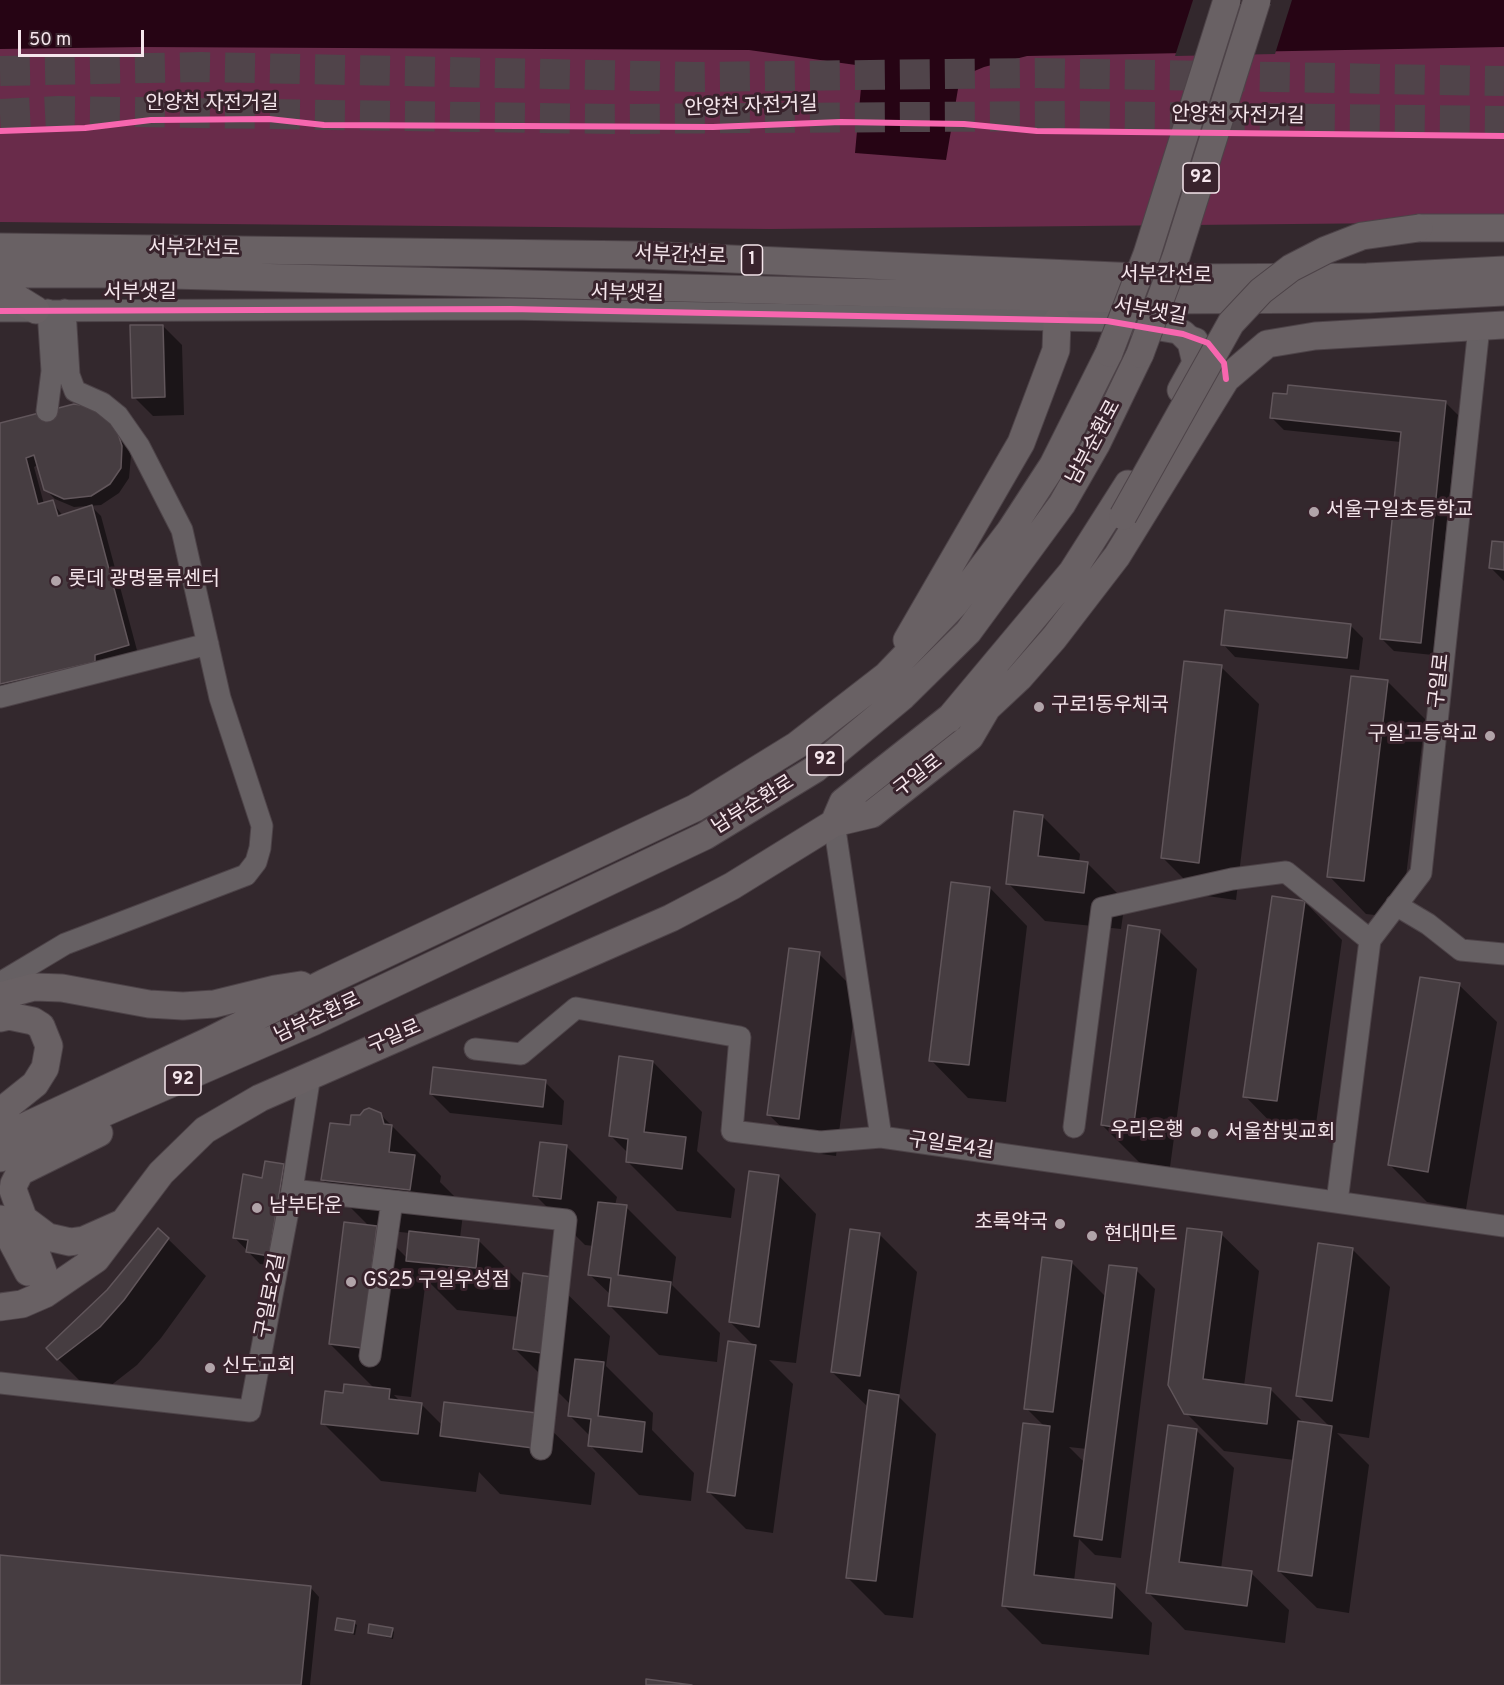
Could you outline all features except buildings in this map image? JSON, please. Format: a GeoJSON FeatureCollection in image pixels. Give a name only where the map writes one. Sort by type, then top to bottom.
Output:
{"type":"FeatureCollection","features":[{"type":"Feature","properties":{"kind":"main road","name":"남부순환로"},"geometry":{"type":"LineString","coordinates":[[0,1138],[207,1042],[326,982],[695,807],[797,745],[886,676],[954,605],[1010,531],[1053,465],[1109,353],[1147,254],[1227,0]]}},
{"type":"Feature","properties":{"kind":"main road","name":"남부순환로"},"geometry":{"type":"LineString","coordinates":[[0,1158],[315,1021],[705,836],[815,769],[903,696],[968,632],[1062,504],[1097,443],[1140,354],[1176,257],[1257,0]]}},
{"type":"Feature","properties":{"kind":"main road"},"geometry":{"type":"LineString","coordinates":[[949,719],[1012,666],[1046,627],[1124,516],[1231,323],[1261,291],[1291,268],[1326,250],[1362,236],[1419,228],[1504,228]]}},
{"type":"Feature","properties":{"kind":"main road","name":"서부간선로"},"geometry":{"type":"LineString","coordinates":[[6,246],[642,255],[1161,278],[1367,277],[1504,270]]}},
{"type":"Feature","properties":{"kind":"main road","name":"서부간선로"},"geometry":{"type":"LineString","coordinates":[[3,280],[131,274],[1160,300],[1369,299],[1504,292]]}},
{"type":"Feature","properties":{"kind":"main road"},"geometry":{"type":"LineString","coordinates":[[3,280],[15,297],[50,310]]}},
{"type":"Feature","properties":{"kind":"main road"},"geometry":{"type":"LineString","coordinates":[[886,676],[1021,443],[1056,350],[1057,321]]}},
{"type":"Feature","properties":{"kind":"main road","name":"구일로"},"geometry":{"type":"LineString","coordinates":[[0,1307],[22,1304],[45,1294],[96,1259],[161,1173],[206,1130],[260,1098],[671,918],[732,886],[834,823],[872,814],[970,737],[987,708],[1019,678],[1084,602],[1116,556],[1226,379],[1267,344],[1315,336],[1491,326]]}},
{"type":"Feature","properties":{"kind":"main road"},"geometry":{"type":"LineString","coordinates":[[949,719],[1042,611],[1072,572],[1116,507],[1196,363],[1191,342],[1182,333]]}},
{"type":"Feature","properties":{"kind":"main road"},"geometry":{"type":"LineString","coordinates":[[1214,348],[1267,344]]}},
{"type":"Feature","properties":{"kind":"main road","name":"구일로"},"geometry":{"type":"LineString","coordinates":[[834,823],[843,802],[949,719],[987,708]]}},
{"type":"Feature","properties":{"kind":"main road"},"geometry":{"type":"LineString","coordinates":[[0,996],[34,987],[62,988],[148,1004],[183,1006],[214,1004],[275,989],[326,982]]}},
{"type":"Feature","properties":{"kind":"main road"},"geometry":{"type":"LineString","coordinates":[[0,1018],[9,1016],[33,1021],[41,1026],[50,1046],[45,1068],[35,1084],[0,1112]]}},
{"type":"Feature","properties":{"kind":"main road"},"geometry":{"type":"LineString","coordinates":[[45,1294],[31,1277],[18,1250],[12,1219],[13,1190],[20,1172],[137,1115],[181,1081]]}},
{"type":"Feature","properties":{"kind":"main road"},"geometry":{"type":"LineString","coordinates":[[12,1219],[48,1237],[70,1242],[84,1240],[124,1222]]}},
{"type":"Feature","properties":{"kind":"main road"},"geometry":{"type":"LineString","coordinates":[[12,1219],[43,1272],[45,1294]]}},
{"type":"Feature","properties":{"kind":"main road"},"geometry":{"type":"LineString","coordinates":[[0,1296],[14,1280],[18,1250]]}},
{"type":"Feature","properties":{"kind":"street","name":"서부샛길"},"geometry":{"type":"LineString","coordinates":[[0,311],[510,309],[1107,321],[1182,333],[1214,348]]}},
{"type":"Feature","properties":{"kind":"street"},"geometry":{"type":"LineString","coordinates":[[47,411],[52,371],[50,310]]}},
{"type":"Feature","properties":{"kind":"street"},"geometry":{"type":"LineString","coordinates":[[0,983],[65,944],[246,875],[256,862],[262,826],[220,698],[182,530],[139,446],[118,416],[102,403],[75,391],[50,310]]}},
{"type":"Feature","properties":{"kind":"street","name":"구일로"},"geometry":{"type":"LineString","coordinates":[[1370,940],[1421,873],[1491,326]]}},
{"type":"Feature","properties":{"kind":"street"},"geometry":{"type":"LineString","coordinates":[[1214,348],[1224,363],[1226,379]]}},
{"type":"Feature","properties":{"kind":"street"},"geometry":{"type":"LineString","coordinates":[[0,697],[208,644]]}},
{"type":"Feature","properties":{"kind":"street","name":"구일로4길"},"geometry":{"type":"LineString","coordinates":[[834,823],[880,1137],[1504,1226]]}},
{"type":"Feature","properties":{"kind":"street"},"geometry":{"type":"LineString","coordinates":[[1074,1127],[1102,908],[1232,879],[1286,872],[1370,940],[1337,1202]]}},
{"type":"Feature","properties":{"kind":"street"},"geometry":{"type":"LineString","coordinates":[[1396,905],[1428,924],[1461,950],[1504,954]]}},
{"type":"Feature","properties":{"kind":"street"},"geometry":{"type":"LineString","coordinates":[[475,1049],[521,1054],[576,1008],[740,1037],[732,1131],[819,1142],[880,1137]]}},
{"type":"Feature","properties":{"kind":"street","name":"구일로2길"},"geometry":{"type":"LineString","coordinates":[[0,1383],[250,1411],[292,1190],[310,1075]]}},
{"type":"Feature","properties":{"kind":"street"},"geometry":{"type":"LineString","coordinates":[[292,1190],[566,1220],[541,1449]]}},
{"type":"Feature","properties":{"kind":"street"},"geometry":{"type":"LineString","coordinates":[[370,1356],[392,1201]]}},
{"type":"Feature","properties":{"kind":"shaded area"},"geometry":{"type":"Polygon","coordinates":[[[0,0],[1504,0],[1504,222],[771,229],[0,222],[0,0]]]}},
{"type":"Feature","properties":{"kind":"shaded area"},"geometry":{"type":"Polygon","coordinates":[[[0,0],[1504,0],[1504,47],[1027,56],[984,67],[960,77],[946,160],[855,153],[863,66],[749,50],[142,47],[0,49],[0,0]]]}},
{"type":"Feature","properties":{"kind":"pier"},"geometry":{"type":"Polygon","coordinates":[[[1193,0],[1292,0],[1275,54],[1175,56],[1193,0]]]}},
{"type":"Feature","properties":{"kind":"tunnel"},"geometry":{"type":"LineString","coordinates":[[0,71],[201,67],[696,77],[1035,73],[1504,81]]}},
{"type":"Feature","properties":{"kind":"tunnel"},"geometry":{"type":"LineString","coordinates":[[0,114],[58,111],[612,119],[1072,116],[1504,121]]}},
{"type":"Feature","properties":{"kind":"cycle path","name":"안양천 자전거길"},"geometry":{"type":"LineString","coordinates":[[0,131],[85,128],[151,120],[269,119],[324,125],[713,127],[841,122],[964,124],[1037,131],[1504,136]]}},
{"type":"Feature","properties":{"kind":"cycle path"},"geometry":{"type":"LineString","coordinates":[[0,311],[510,309],[1107,321],[1183,334],[1208,343],[1224,363],[1226,379]]}},
{"type":"Feature","properties":{"kind":"place","name":"서울구일초등학교"},"geometry":{"type":"Point","coordinates":[1314,512]}},
{"type":"Feature","properties":{"kind":"place","name":"롯데 광명물류센터"},"geometry":{"type":"Point","coordinates":[56,581]}},
{"type":"Feature","properties":{"kind":"place","name":"구로1동우체국"},"geometry":{"type":"Point","coordinates":[1039,707]}},
{"type":"Feature","properties":{"kind":"place","name":"구일고등학교"},"geometry":{"type":"Point","coordinates":[1490,736]}},
{"type":"Feature","properties":{"kind":"place","name":"우리은행"},"geometry":{"type":"Point","coordinates":[1196,1132]}},
{"type":"Feature","properties":{"kind":"place","name":"서울참빛교회"},"geometry":{"type":"Point","coordinates":[1213,1134]}},
{"type":"Feature","properties":{"kind":"place","name":"남부타운"},"geometry":{"type":"Point","coordinates":[257,1208]}},
{"type":"Feature","properties":{"kind":"place","name":"초록약국"},"geometry":{"type":"Point","coordinates":[1060,1224]}},
{"type":"Feature","properties":{"kind":"place","name":"현대마트"},"geometry":{"type":"Point","coordinates":[1092,1236]}},
{"type":"Feature","properties":{"kind":"place","name":"GS25 구일우성점"},"geometry":{"type":"Point","coordinates":[351,1282]}},
{"type":"Feature","properties":{"kind":"place","name":"신도교회"},"geometry":{"type":"Point","coordinates":[210,1368]}}]}
